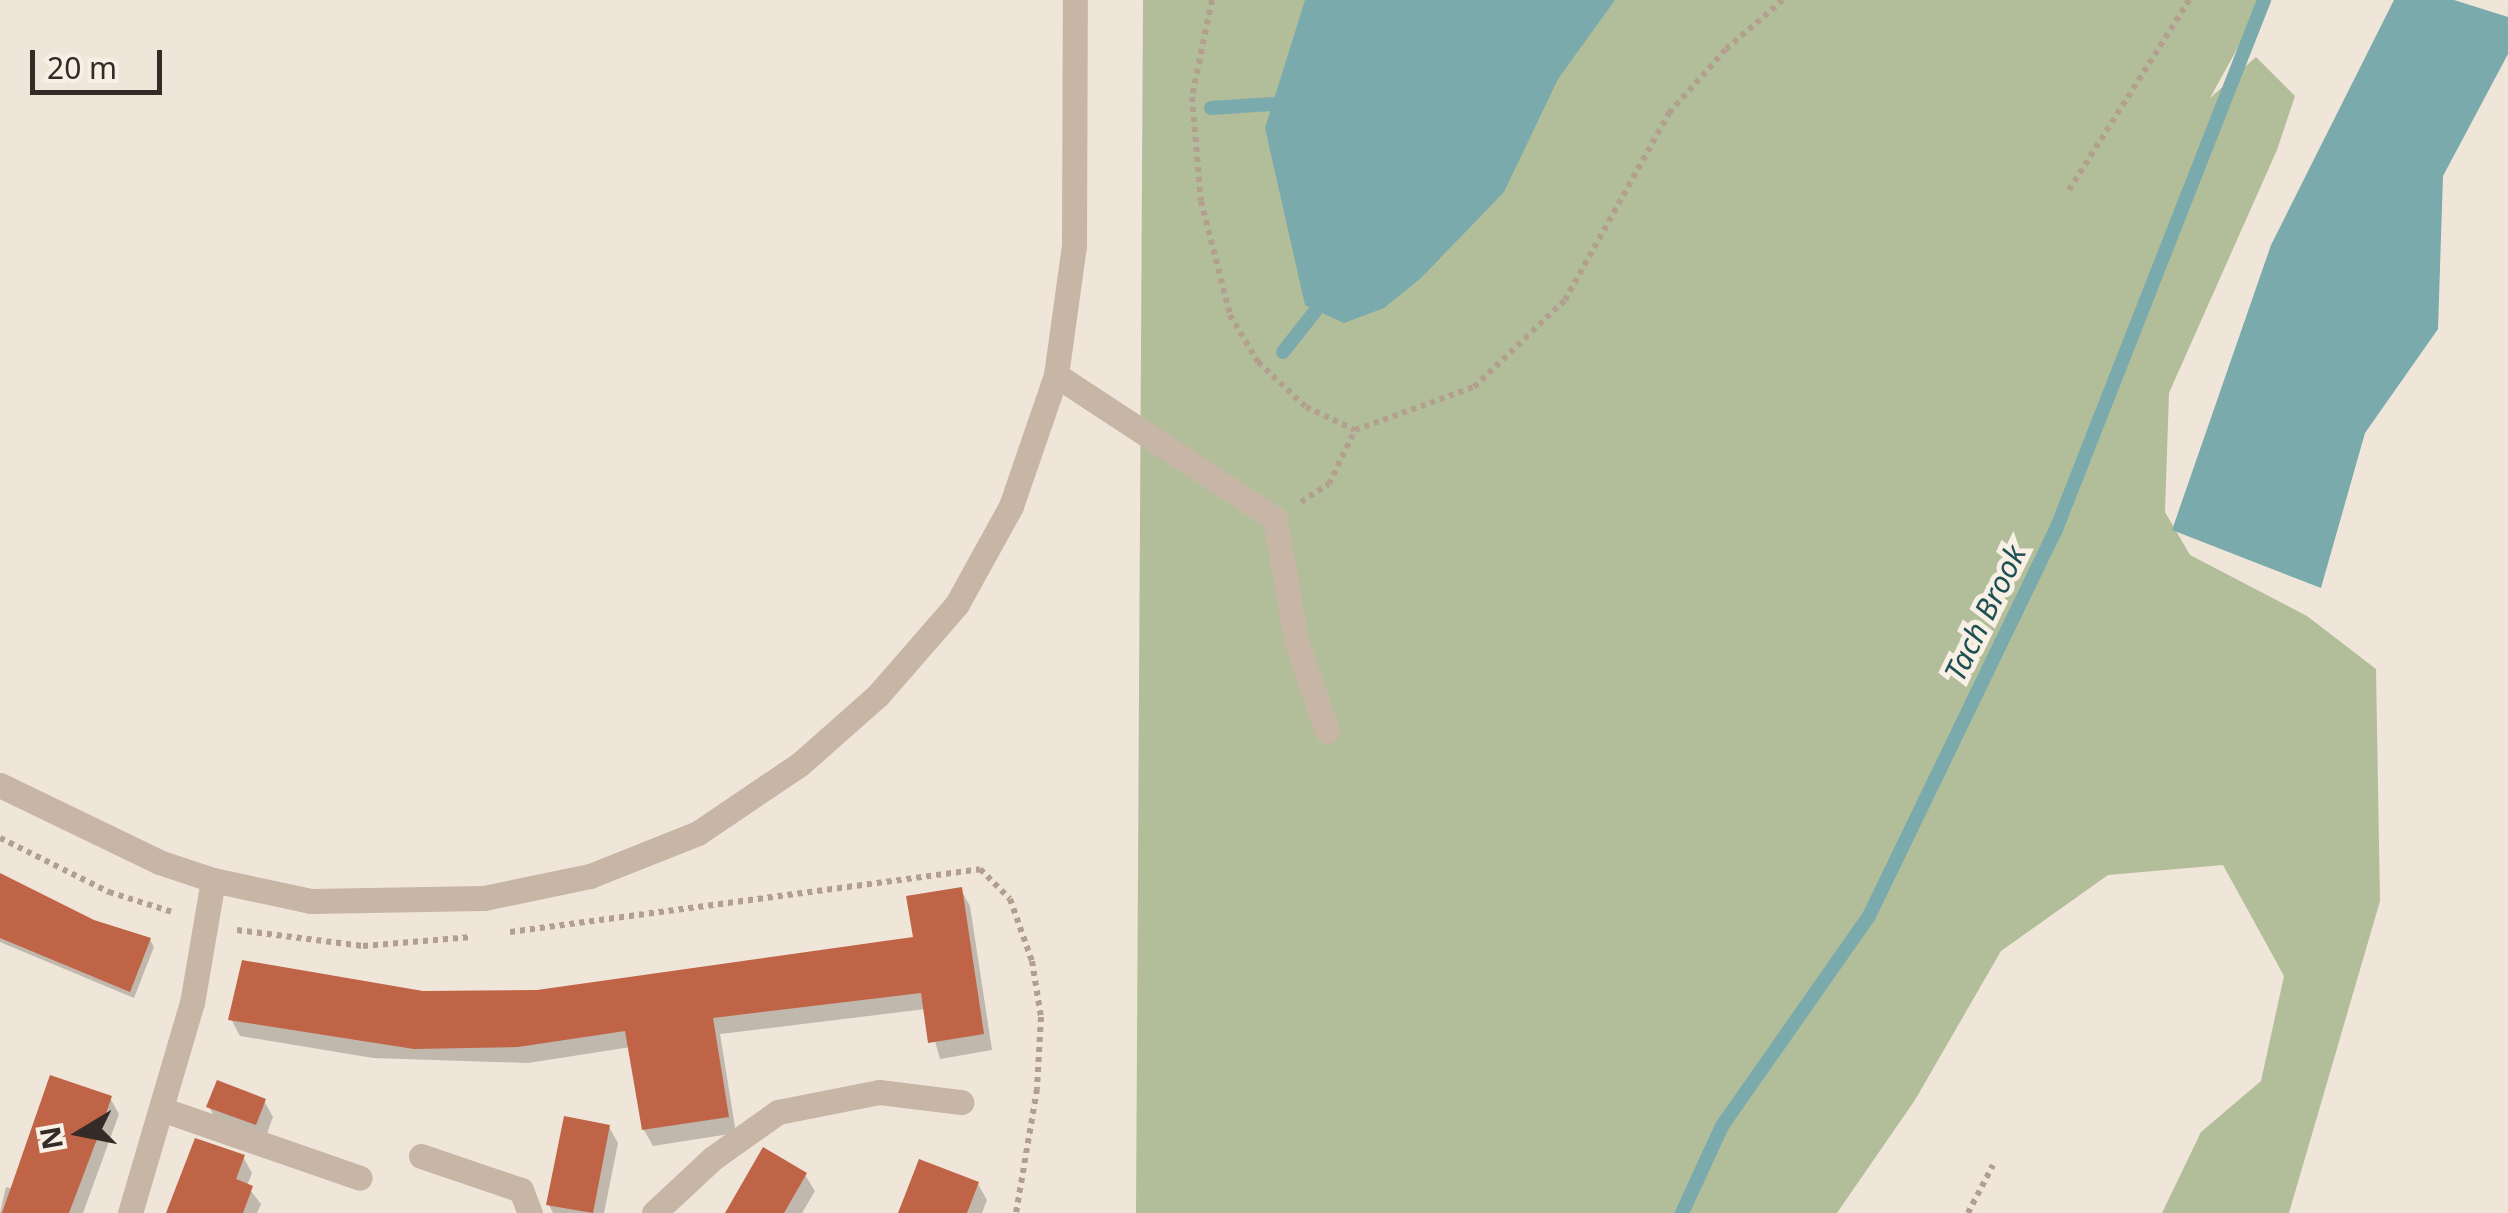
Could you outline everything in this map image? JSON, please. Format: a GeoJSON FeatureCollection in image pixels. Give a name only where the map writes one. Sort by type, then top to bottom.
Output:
{"type":"FeatureCollection","features":[{"type":"Feature","properties":{"kind":"street"},"geometry":{"type":"LineString","coordinates":[[0,785],[159,862],[213,880],[311,902],[484,898],[590,876],[698,833],[839,730],[956,604],[1011,506],[1056,375],[1074,246],[1076,0]]}},
{"type":"Feature","properties":{"kind":"street"},"geometry":{"type":"LineString","coordinates":[[1056,375],[1275,519],[1296,641],[1327,732]]}},
{"type":"Feature","properties":{"kind":"street"},"geometry":{"type":"LineString","coordinates":[[130,1213],[164,1110],[213,880]]}},
{"type":"Feature","properties":{"kind":"street"},"geometry":{"type":"LineString","coordinates":[[654,1213],[713,1158],[778,1112],[879,1092],[961,1102]]}},
{"type":"Feature","properties":{"kind":"street"},"geometry":{"type":"LineString","coordinates":[[164,1110],[360,1178]]}},
{"type":"Feature","properties":{"kind":"street"},"geometry":{"type":"LineString","coordinates":[[422,1156],[521,1190],[530,1213]]}},
{"type":"Feature","properties":{"kind":"path"},"geometry":{"type":"LineString","coordinates":[[1212,0],[1192,97],[1201,201],[1230,315],[1258,362],[1294,396],[1355,430]]}},
{"type":"Feature","properties":{"kind":"path"},"geometry":{"type":"LineString","coordinates":[[1275,519],[1329,484],[1355,430],[1474,387],[1565,300],[1669,112],[1726,49],[1782,0]]}},
{"type":"Feature","properties":{"kind":"path"},"geometry":{"type":"LineString","coordinates":[[2069,190],[2189,0]]}},
{"type":"Feature","properties":{"kind":"path"},"geometry":{"type":"LineString","coordinates":[[0,838],[110,892],[206,922],[329,946],[402,945],[980,870],[1010,899],[1032,961],[1041,1018],[1016,1213]]}},
{"type":"Feature","properties":{"kind":"path"},"geometry":{"type":"LineString","coordinates":[[1968,1213],[1992,1166]]}},
{"type":"Feature","properties":{"kind":"green space"},"geometry":{"type":"Polygon","coordinates":[[[1143,0],[2264,0],[2210,98],[2256,57],[2295,96],[2277,150],[2169,393],[2165,512],[2190,555],[2307,616],[2376,669],[2380,901],[2289,1213],[2162,1213],[2201,1132],[2261,1081],[2284,976],[2223,865],[2108,875],[2001,951],[1915,1100],[1837,1213],[1136,1213],[1143,0]]]}},
{"type":"Feature","properties":{"kind":"water"},"geometry":{"type":"Polygon","coordinates":[[[1305,0],[1615,0],[1558,79],[1504,192],[1421,278],[1384,308],[1344,323],[1305,305],[1265,128],[1305,0]]]}},
{"type":"Feature","properties":{"kind":"water"},"geometry":{"type":"Polygon","coordinates":[[[2394,0],[2454,0],[2508,17],[2508,54],[2443,176],[2438,329],[2365,433],[2321,588],[2172,530],[2271,245],[2394,0]]]}},
{"type":"Feature","properties":{"kind":"building"},"geometry":{"type":"Polygon","coordinates":[[[0,873],[94,920],[151,938],[130,992],[0,938],[0,873]]]}},
{"type":"Feature","properties":{"kind":"building"},"geometry":{"type":"Polygon","coordinates":[[[962,887],[984,1034],[928,1043],[921,993],[713,1018],[729,1117],[642,1130],[625,1031],[518,1047],[414,1049],[228,1020],[242,960],[423,991],[537,990],[913,937],[906,896],[962,887]]]}},
{"type":"Feature","properties":{"kind":"building"},"geometry":{"type":"Polygon","coordinates":[[[50,1075],[112,1096],[100,1131],[69,1213],[2,1213],[50,1075]]]}},
{"type":"Feature","properties":{"kind":"building"},"geometry":{"type":"Polygon","coordinates":[[[217,1080],[266,1099],[256,1125],[206,1107],[217,1080]]]}},
{"type":"Feature","properties":{"kind":"building"},"geometry":{"type":"Polygon","coordinates":[[[564,1116],[610,1125],[593,1213],[546,1205],[564,1116]]]}},
{"type":"Feature","properties":{"kind":"building"},"geometry":{"type":"Polygon","coordinates":[[[195,1138],[245,1155],[236,1179],[253,1186],[243,1213],[166,1213],[195,1138]]]}},
{"type":"Feature","properties":{"kind":"building"},"geometry":{"type":"Polygon","coordinates":[[[763,1147],[807,1173],[784,1213],[725,1213],[763,1147]]]}},
{"type":"Feature","properties":{"kind":"building"},"geometry":{"type":"Polygon","coordinates":[[[919,1159],[979,1182],[967,1213],[898,1213],[919,1159]]]}},
{"type":"Feature","properties":{"kind":"waterway","name":"Tach Brook"},"geometry":{"type":"LineString","coordinates":[[1682,1213],[1722,1126],[1869,916],[2055,532],[2264,0]]}},
{"type":"Feature","properties":{"kind":"waterway"},"geometry":{"type":"LineString","coordinates":[[1211,108],[1272,104]]}},
{"type":"Feature","properties":{"kind":"waterway"},"geometry":{"type":"LineString","coordinates":[[1283,352],[1316,310]]}}]}
